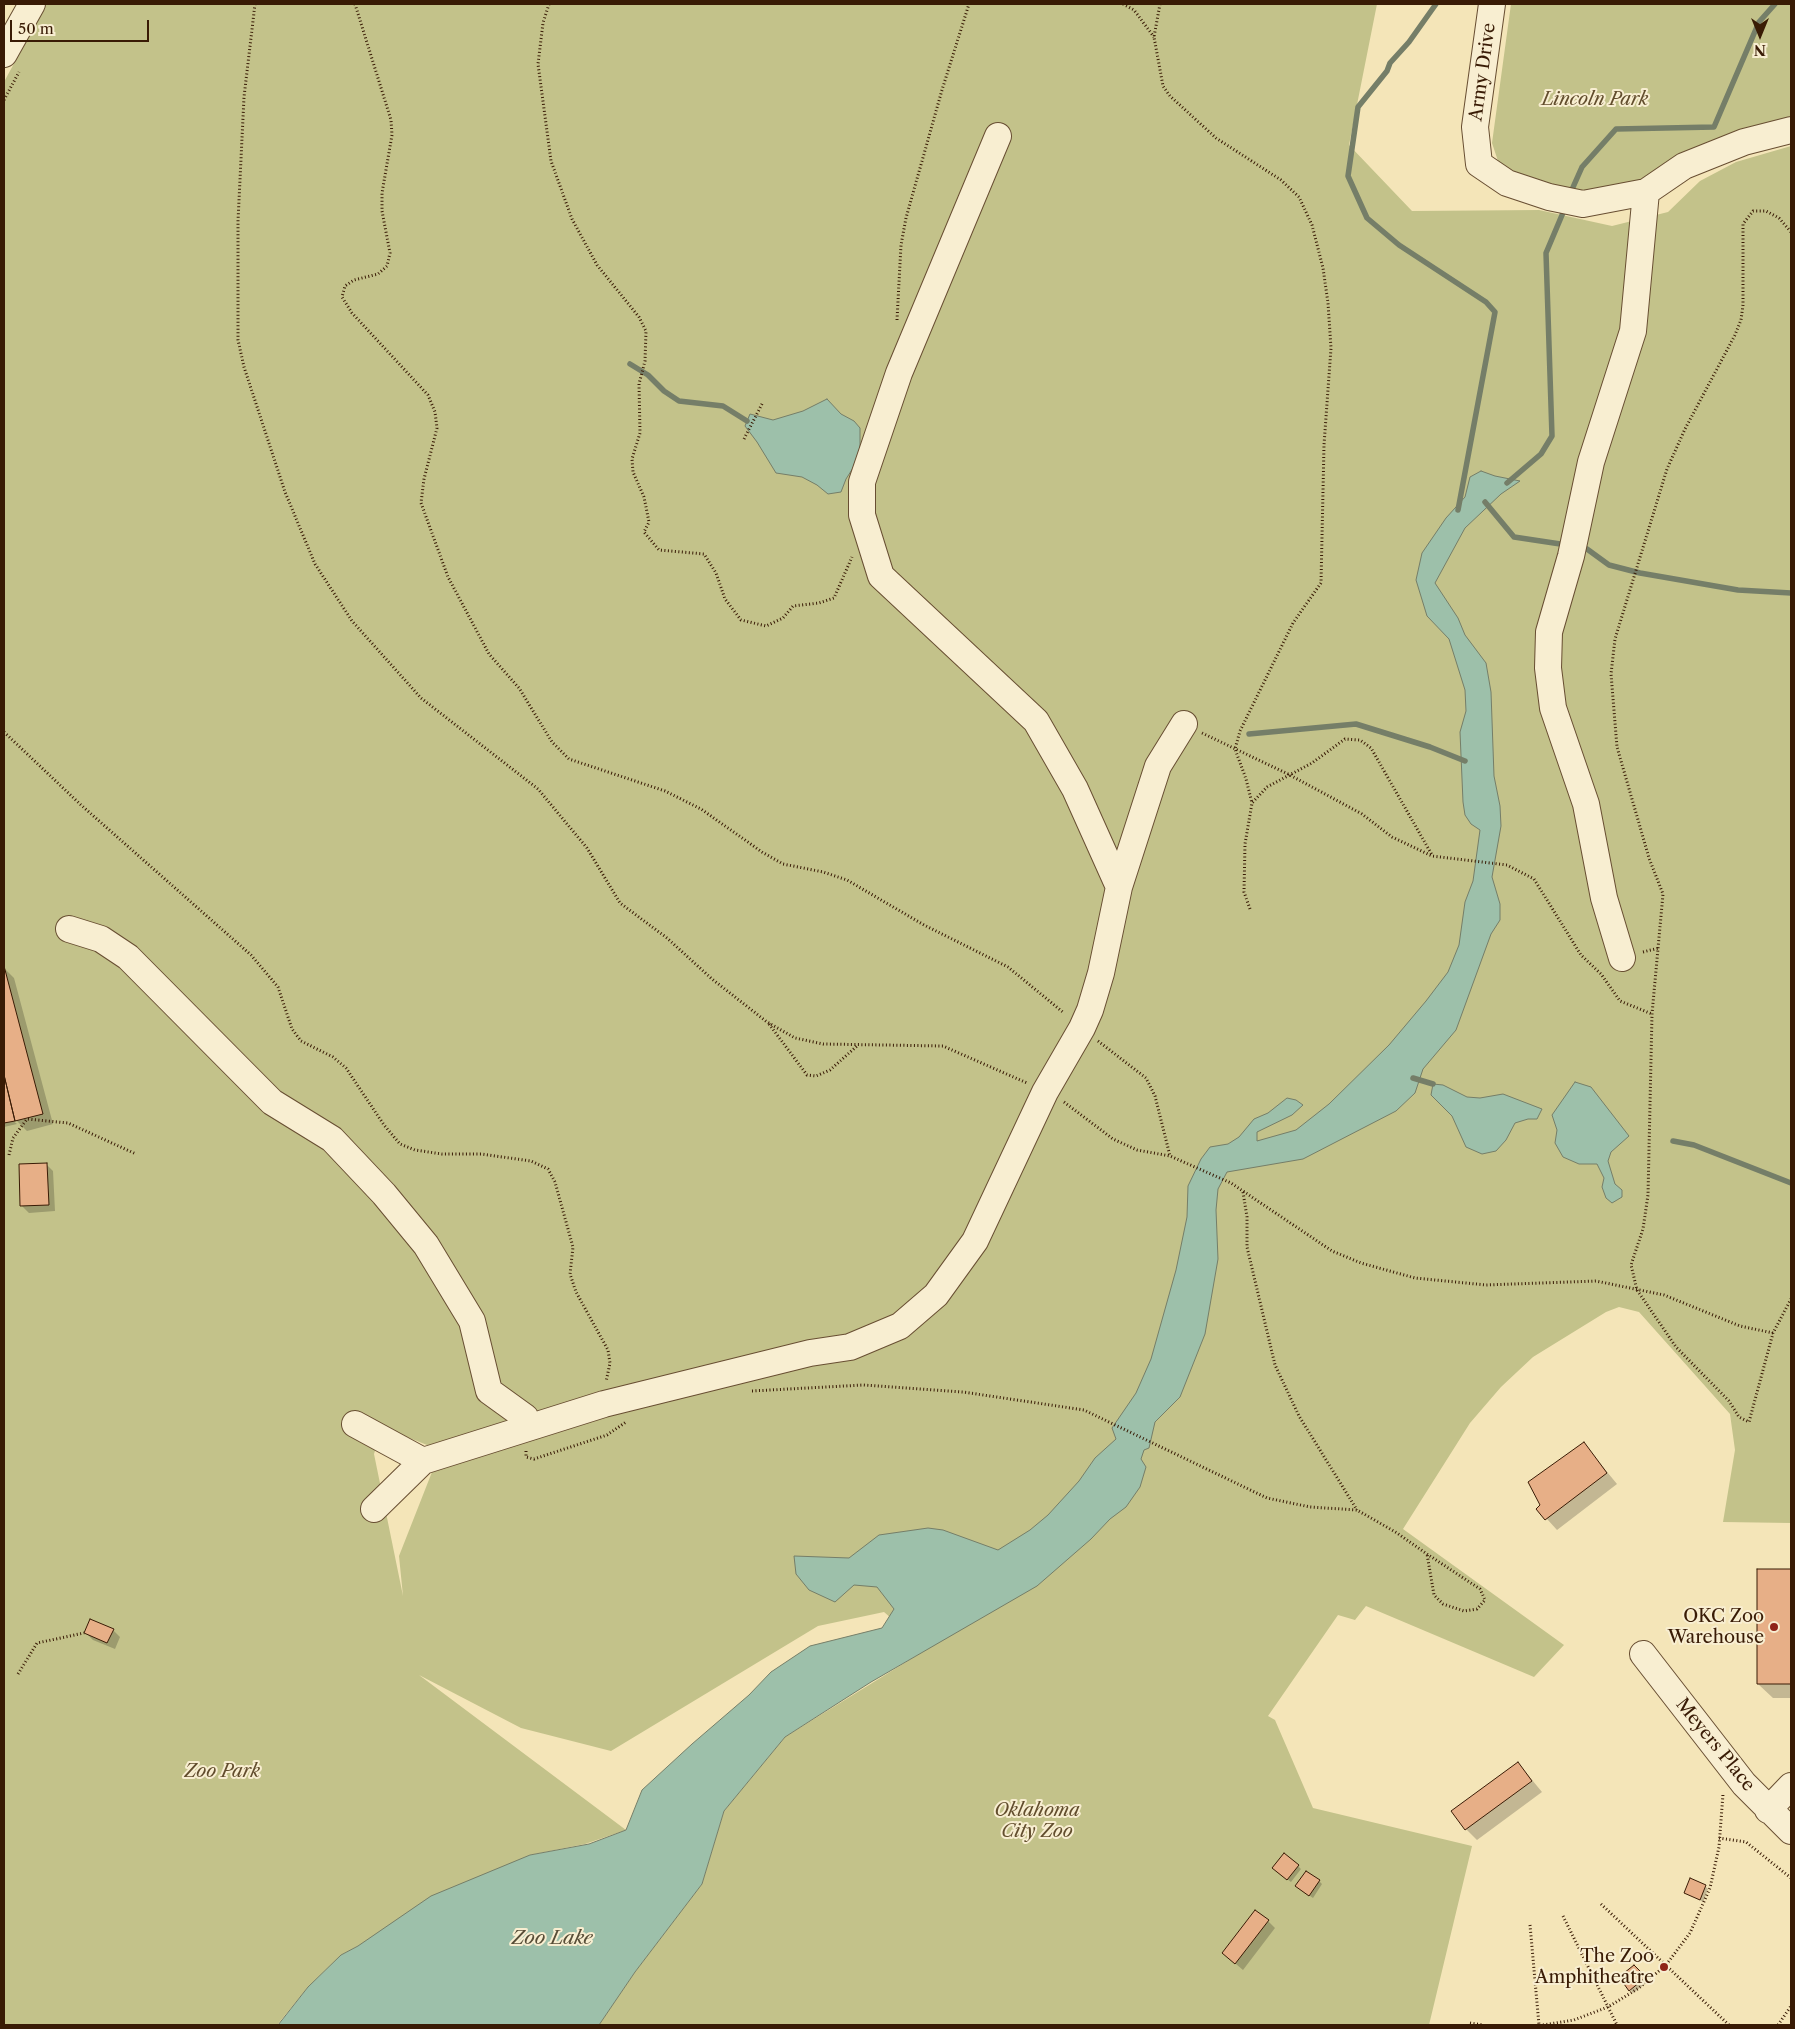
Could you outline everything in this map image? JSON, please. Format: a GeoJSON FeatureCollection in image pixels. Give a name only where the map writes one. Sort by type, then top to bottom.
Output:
{"type":"FeatureCollection","features":[{"type":"Feature","properties":{"kind":"street"},"geometry":{"type":"LineString","coordinates":[[4,54],[32,4]]}},
{"type":"Feature","properties":{"kind":"street","name":"Army Drive"},"geometry":{"type":"LineString","coordinates":[[1492,4],[1475,127],[1479,164],[1507,183],[1549,197],[1583,204],[1646,192],[1684,166],[1744,142],[1791,130]]}},
{"type":"Feature","properties":{"kind":"street"},"geometry":{"type":"LineString","coordinates":[[998,136],[899,373],[862,482],[862,515],[881,576],[1036,721],[1075,789],[1119,887]]}},
{"type":"Feature","properties":{"kind":"street"},"geometry":{"type":"LineString","coordinates":[[1622,958],[1604,898],[1586,804],[1553,708],[1548,668],[1549,632],[1573,546],[1591,462],[1633,331],[1646,192]]}},
{"type":"Feature","properties":{"kind":"street"},"geometry":{"type":"LineString","coordinates":[[374,1509],[423,1461],[604,1404],[810,1353],[850,1347],[900,1326],[936,1295],[975,1241],[1045,1092],[1082,1028],[1090,1010],[1119,887],[1158,766],[1184,724]]}},
{"type":"Feature","properties":{"kind":"street"},"geometry":{"type":"LineString","coordinates":[[69,929],[101,939],[128,957],[272,1102],[332,1139],[384,1194],[426,1245],[462,1304],[472,1321],[489,1391],[525,1417],[524,1429]]}},
{"type":"Feature","properties":{"kind":"street"},"geometry":{"type":"LineString","coordinates":[[355,1424],[423,1461]]}},
{"type":"Feature","properties":{"kind":"street","name":"Meyers Place"},"geometry":{"type":"LineString","coordinates":[[1643,1654],[1736,1773],[1768,1810],[1791,1831]]}},
{"type":"Feature","properties":{"kind":"street"},"geometry":{"type":"LineString","coordinates":[[1768,1810],[1791,1786]]}},
{"type":"Feature","properties":{"kind":"path"},"geometry":{"type":"LineString","coordinates":[[255,4],[244,97],[238,221],[238,340],[244,367],[285,492],[315,564],[352,621],[421,698],[538,789],[587,848],[620,903],[667,938],[712,980],[768,1022],[795,1038],[823,1044],[857,1046],[910,1044],[943,1046],[1070,1105],[1112,1139],[1137,1150],[1170,1156],[1231,1183],[1332,1251],[1361,1263],[1415,1278],[1486,1285],[1596,1281],[1664,1295],[1740,1326],[1773,1333]]}},
{"type":"Feature","properties":{"kind":"path"},"geometry":{"type":"LineString","coordinates":[[355,4],[391,120],[392,135],[382,193],[382,211],[390,253],[387,266],[378,274],[354,280],[345,286],[342,297],[352,313],[428,396],[435,412],[437,428],[424,479],[421,504],[448,577],[489,654],[520,688],[552,742],[569,759],[665,790],[701,809],[762,852],[783,864],[823,872],[847,880],[924,926],[1008,967],[1146,1078],[1155,1096],[1170,1156]]}},
{"type":"Feature","properties":{"kind":"path"},"geometry":{"type":"LineString","coordinates":[[549,4],[543,23],[538,64],[551,160],[572,219],[597,264],[639,317],[646,331],[645,362],[640,380],[640,433],[632,459],[633,472],[644,497],[649,522],[644,532],[659,550],[704,554],[716,573],[725,599],[741,620],[766,626],[783,618],[793,606],[819,603],[834,598],[850,565],[854,548]]}},
{"type":"Feature","properties":{"kind":"path"},"geometry":{"type":"LineString","coordinates":[[897,324],[901,245],[906,218],[942,90],[969,4]]}},
{"type":"Feature","properties":{"kind":"path"},"geometry":{"type":"LineString","coordinates":[[1123,4],[1134,10],[1154,37]]}},
{"type":"Feature","properties":{"kind":"path"},"geometry":{"type":"LineString","coordinates":[[1160,4],[1154,37],[1163,86],[1170,96],[1216,138],[1281,180],[1299,197],[1314,234],[1323,268],[1328,303],[1331,348],[1324,444],[1321,583],[1293,623],[1273,661],[1240,731],[1235,749],[1246,778],[1252,803],[1245,853],[1244,892],[1250,909]]}},
{"type":"Feature","properties":{"kind":"path"},"geometry":{"type":"LineString","coordinates":[[1791,232],[1779,218],[1766,211],[1753,212],[1744,224],[1744,305],[1741,320],[1735,335],[1685,429],[1668,469],[1615,639],[1611,674],[1617,747],[1649,858],[1664,894],[1652,1014],[1648,1195],[1643,1229],[1631,1265],[1637,1290],[1676,1347],[1729,1402],[1739,1417],[1750,1422],[1773,1333],[1791,1299]]}},
{"type":"Feature","properties":{"kind":"path"},"geometry":{"type":"LineString","coordinates":[[744,439],[764,402]]}},
{"type":"Feature","properties":{"kind":"path"},"geometry":{"type":"LineString","coordinates":[[1184,724],[1288,774],[1362,814],[1392,838],[1432,856],[1507,865],[1534,879],[1581,955],[1601,974],[1620,1001],[1652,1014]]}},
{"type":"Feature","properties":{"kind":"path"},"geometry":{"type":"LineString","coordinates":[[4,732],[81,805],[251,955],[278,987],[292,1029],[301,1041],[333,1057],[346,1068],[384,1125],[400,1144],[415,1150],[442,1154],[481,1154],[531,1161],[548,1169],[555,1182],[573,1247],[570,1274],[576,1292],[608,1350],[610,1362],[604,1394],[607,1435]]}},
{"type":"Feature","properties":{"kind":"path"},"geometry":{"type":"LineString","coordinates":[[1252,803],[1266,787],[1312,763],[1345,739],[1360,740],[1371,748],[1383,767],[1432,856]]}},
{"type":"Feature","properties":{"kind":"path"},"geometry":{"type":"LineString","coordinates":[[768,1022],[807,1074],[816,1076],[830,1070],[857,1046]]}},
{"type":"Feature","properties":{"kind":"path"},"geometry":{"type":"LineString","coordinates":[[10,1155],[13,1138],[27,1119],[68,1123],[136,1154]]}},
{"type":"Feature","properties":{"kind":"path"},"geometry":{"type":"LineString","coordinates":[[1243,1191],[1247,1217],[1247,1247],[1275,1365],[1299,1416],[1357,1510],[1428,1554],[1480,1589],[1485,1600],[1477,1609],[1464,1611],[1443,1604],[1434,1595],[1428,1554]]}},
{"type":"Feature","properties":{"kind":"path"},"geometry":{"type":"LineString","coordinates":[[744,1392],[863,1385],[963,1392],[1084,1410],[1266,1498],[1310,1507],[1357,1510]]}},
{"type":"Feature","properties":{"kind":"path"},"geometry":{"type":"LineString","coordinates":[[524,1429],[526,1457],[534,1459],[607,1435],[628,1421]]}},
{"type":"Feature","properties":{"kind":"path"},"geometry":{"type":"LineString","coordinates":[[18,1674],[37,1644],[84,1633]]}},
{"type":"Feature","properties":{"kind":"path"},"geometry":{"type":"LineString","coordinates":[[1543,2025],[1574,2020],[1608,2007],[1639,1988],[1666,1965],[1690,1933],[1710,1888],[1719,1838],[1723,1793],[1736,1773]]}},
{"type":"Feature","properties":{"kind":"path"},"geometry":{"type":"LineString","coordinates":[[1719,1838],[1746,1842],[1791,1878]]}},
{"type":"Feature","properties":{"kind":"path"},"geometry":{"type":"LineString","coordinates":[[1600,1904],[1729,2025]]}},
{"type":"Feature","properties":{"kind":"path"},"geometry":{"type":"LineString","coordinates":[[1563,1916],[1617,2025]]}},
{"type":"Feature","properties":{"kind":"path"},"geometry":{"type":"LineString","coordinates":[[1530,1925],[1539,2025]]}},
{"type":"Feature","properties":{"kind":"path"},"geometry":{"type":"LineString","coordinates":[[1778,2025],[1791,2006]]}},
{"type":"Feature","properties":{"kind":"path"},"geometry":{"type":"LineString","coordinates":[[1470,2023],[1483,2025]]}},
{"type":"Feature","properties":{"kind":"green space"},"geometry":{"type":"Polygon","coordinates":[[[46,4],[1377,4],[1349,145],[1412,211],[1539,210],[1612,226],[1668,212],[1700,181],[1736,162],[1791,146],[1791,1523],[1723,1522],[1735,1450],[1730,1414],[1639,1312],[1619,1307],[1606,1312],[1533,1357],[1501,1387],[1470,1423],[1403,1529],[1564,1645],[1534,1677],[1366,1606],[1355,1620],[1338,1615],[1268,1716],[1275,1720],[1313,1808],[1472,1846],[1429,2025],[599,2025],[635,1972],[702,1884],[724,1811],[785,1737],[927,1649],[884,1612],[818,1626],[611,1751],[521,1728],[419,1675],[626,1830],[585,1844],[530,1855],[341,1955],[308,1987],[277,2025],[4,2025],[4,82],[46,4]],[[382,1427],[374,1454],[403,1596],[399,1556],[443,1444],[432,1447],[382,1427]]]}},
{"type":"Feature","properties":{"kind":"green space","name":"Lincoln Park"},"geometry":{"type":"Polygon","coordinates":[[[1511,4],[1791,4],[1791,119],[1646,188],[1592,200],[1516,177],[1499,164],[1492,143],[1511,4]]]}},
{"type":"Feature","properties":{"kind":"water"},"geometry":{"type":"Polygon","coordinates":[[[827,399],[841,414],[854,421],[860,428],[860,457],[846,479],[841,492],[828,494],[817,485],[802,477],[776,473],[745,426],[750,414],[773,420],[803,411],[827,399]]]}},
{"type":"Feature","properties":{"kind":"water","name":"Zoo Lake"},"geometry":{"type":"Polygon","coordinates":[[[1481,471],[1520,481],[1501,494],[1465,528],[1435,583],[1458,618],[1465,635],[1486,663],[1491,692],[1494,776],[1500,806],[1501,826],[1492,877],[1500,904],[1500,920],[1491,934],[1456,1030],[1423,1069],[1415,1093],[1396,1111],[1303,1159],[1227,1172],[1218,1189],[1216,1210],[1218,1259],[1205,1334],[1180,1397],[1155,1422],[1149,1448],[1144,1450],[1141,1459],[1146,1467],[1140,1487],[1126,1507],[1110,1519],[1091,1539],[1037,1586],[871,1682],[785,1737],[724,1811],[702,1884],[635,1972],[599,2025],[278,2025],[308,1987],[341,1955],[358,1946],[431,1896],[530,1855],[589,1844],[626,1830],[642,1790],[749,1695],[771,1672],[810,1646],[882,1628],[894,1609],[877,1587],[854,1585],[835,1602],[809,1590],[796,1574],[794,1556],[849,1558],[879,1535],[928,1528],[943,1530],[998,1550],[1030,1530],[1048,1515],[1079,1481],[1095,1458],[1116,1439],[1112,1428],[1136,1393],[1151,1359],[1176,1270],[1187,1217],[1188,1186],[1201,1159],[1210,1147],[1228,1144],[1239,1137],[1254,1119],[1268,1113],[1287,1098],[1296,1100],[1303,1105],[1292,1115],[1257,1132],[1257,1141],[1296,1130],[1329,1104],[1389,1045],[1426,1001],[1448,972],[1459,945],[1465,902],[1473,881],[1480,830],[1471,824],[1465,815],[1463,802],[1460,732],[1466,711],[1465,690],[1449,639],[1427,616],[1416,580],[1422,553],[1446,518],[1465,497],[1470,477],[1481,471]]]}},
{"type":"Feature","properties":{"kind":"water"},"geometry":{"type":"Polygon","coordinates":[[[1575,1082],[1591,1087],[1629,1136],[1611,1152],[1608,1161],[1615,1184],[1622,1190],[1622,1197],[1612,1203],[1606,1198],[1602,1187],[1604,1178],[1597,1164],[1579,1164],[1563,1157],[1555,1143],[1557,1130],[1552,1115],[1575,1082]]]}},
{"type":"Feature","properties":{"kind":"water"},"geometry":{"type":"Polygon","coordinates":[[[1433,1084],[1443,1085],[1467,1097],[1480,1098],[1503,1094],[1542,1109],[1537,1119],[1528,1119],[1515,1123],[1506,1140],[1496,1151],[1482,1154],[1466,1147],[1452,1116],[1431,1095],[1433,1084]]]}},
{"type":"Feature","properties":{"kind":"building"},"geometry":{"type":"Polygon","coordinates":[[[4,966],[43,1114],[15,1121],[4,1075],[4,966]]]}},
{"type":"Feature","properties":{"kind":"building"},"geometry":{"type":"Polygon","coordinates":[[[4,1075],[15,1121],[4,1123],[4,1075]]]}},
{"type":"Feature","properties":{"kind":"building"},"geometry":{"type":"Polygon","coordinates":[[[47,1163],[49,1205],[20,1206],[19,1164],[47,1163]]]}},
{"type":"Feature","properties":{"kind":"building"},"geometry":{"type":"Polygon","coordinates":[[[1584,1442],[1607,1473],[1545,1520],[1536,1509],[1540,1505],[1528,1482],[1584,1442]]]}},
{"type":"Feature","properties":{"kind":"building","name":"OKC Zoo Warehouse"},"geometry":{"type":"Polygon","coordinates":[[[1757,1569],[1791,1569],[1791,1684],[1757,1684],[1757,1569]]]}},
{"type":"Feature","properties":{"kind":"building"},"geometry":{"type":"Polygon","coordinates":[[[90,1619],[114,1629],[107,1643],[84,1633],[90,1619]]]}},
{"type":"Feature","properties":{"kind":"building"},"geometry":{"type":"Polygon","coordinates":[[[1518,1762],[1532,1781],[1465,1830],[1451,1811],[1518,1762]]]}},
{"type":"Feature","properties":{"kind":"building"},"geometry":{"type":"Polygon","coordinates":[[[1284,1853],[1299,1865],[1287,1880],[1272,1868],[1284,1853]]]}},
{"type":"Feature","properties":{"kind":"building"},"geometry":{"type":"Polygon","coordinates":[[[1306,1871],[1320,1880],[1309,1896],[1295,1886],[1306,1871]]]}},
{"type":"Feature","properties":{"kind":"building"},"geometry":{"type":"Polygon","coordinates":[[[1690,1878],[1706,1885],[1700,1900],[1684,1893],[1690,1878]]]}},
{"type":"Feature","properties":{"kind":"building"},"geometry":{"type":"Polygon","coordinates":[[[1255,1910],[1269,1920],[1235,1964],[1222,1953],[1255,1910]]]}},
{"type":"Feature","properties":{"kind":"building"},"geometry":{"type":"Polygon","coordinates":[[[1634,1965],[1646,1977],[1629,1991],[1619,1977],[1634,1965]]]}},
{"type":"Feature","properties":{"kind":"waterway"},"geometry":{"type":"LineString","coordinates":[[1436,4],[1358,107],[1348,176],[1367,218],[1399,245],[1486,302],[1495,312],[1458,510]]}},
{"type":"Feature","properties":{"kind":"waterway"},"geometry":{"type":"LineString","coordinates":[[1570,194],[1582,167],[1616,129],[1714,127],[1759,22],[1775,4]]}},
{"type":"Feature","properties":{"kind":"waterway"},"geometry":{"type":"LineString","coordinates":[[1507,483],[1541,454],[1552,436],[1546,253],[1565,208]]}},
{"type":"Feature","properties":{"kind":"waterway"},"geometry":{"type":"LineString","coordinates":[[630,364],[648,375],[664,391],[679,401],[723,406],[747,421]]}},
{"type":"Feature","properties":{"kind":"waterway"},"geometry":{"type":"LineString","coordinates":[[1485,502],[1514,537],[1567,545]]}},
{"type":"Feature","properties":{"kind":"waterway"},"geometry":{"type":"LineString","coordinates":[[1579,547],[1587,549],[1609,565],[1640,573],[1738,590],[1791,593]]}},
{"type":"Feature","properties":{"kind":"waterway"},"geometry":{"type":"LineString","coordinates":[[1249,734],[1356,724],[1430,747],[1465,761]]}},
{"type":"Feature","properties":{"kind":"waterway"},"geometry":{"type":"LineString","coordinates":[[1413,1078],[1433,1084]]}},
{"type":"Feature","properties":{"kind":"waterway"},"geometry":{"type":"LineString","coordinates":[[1673,1141],[1694,1145],[1791,1183]]}},
{"type":"Feature","properties":{"kind":"place","name":"OKC Zoo Warehouse"},"geometry":{"type":"Point","coordinates":[1774,1627]}},
{"type":"Feature","properties":{"kind":"place","name":"The Zoo Amphitheatre"},"geometry":{"type":"Point","coordinates":[1664,1967]}},
{"type":"Feature","properties":{"kind":"park label","name":"Zoo Park"},"geometry":{"type":"Point","coordinates":[222,1772]}},
{"type":"Feature","properties":{"kind":"park label","name":"Oklahoma City Zoo"},"geometry":{"type":"Point","coordinates":[1037,1821]}}]}
